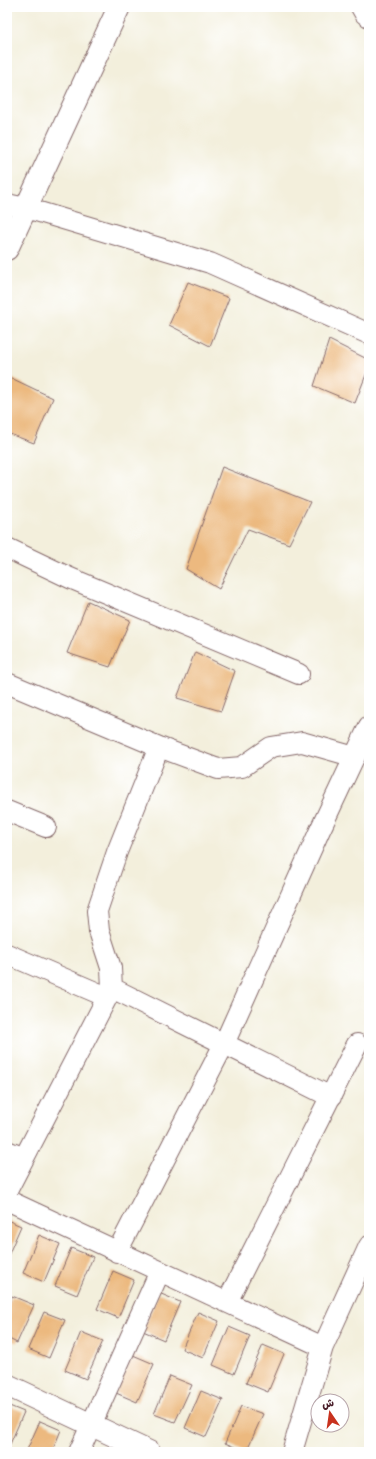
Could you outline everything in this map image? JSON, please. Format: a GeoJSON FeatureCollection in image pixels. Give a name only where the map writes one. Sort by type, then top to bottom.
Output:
{"type":"FeatureCollection","features":[{"type":"Feature","properties":{"kind":"street"},"geometry":{"type":"LineString","coordinates":[[7,249],[17,206],[119,7]]}},
{"type":"Feature","properties":{"kind":"street"},"geometry":{"type":"LineString","coordinates":[[361,7],[365,14],[369,17]]}},
{"type":"Feature","properties":{"kind":"street"},"geometry":{"type":"LineString","coordinates":[[17,206],[210,263],[369,334]]}},
{"type":"Feature","properties":{"kind":"street"},"geometry":{"type":"LineString","coordinates":[[7,548],[70,578],[299,674]]}},
{"type":"Feature","properties":{"kind":"street"},"geometry":{"type":"LineString","coordinates":[[7,683],[159,747],[218,769],[242,767],[271,747],[302,742],[355,756]]}},
{"type":"Feature","properties":{"kind":"street"},"geometry":{"type":"LineString","coordinates":[[117,1252],[224,1044],[369,726]]}},
{"type":"Feature","properties":{"kind":"street"},"geometry":{"type":"LineString","coordinates":[[7,1191],[15,1155],[109,993],[111,968],[99,931],[97,911],[117,852],[159,747]]}},
{"type":"Feature","properties":{"kind":"street"},"geometry":{"type":"LineString","coordinates":[[7,811],[46,827]]}},
{"type":"Feature","properties":{"kind":"street"},"geometry":{"type":"LineString","coordinates":[[7,954],[109,993],[224,1044],[331,1097]]}},
{"type":"Feature","properties":{"kind":"street"},"geometry":{"type":"LineString","coordinates":[[228,1302],[357,1044]]}},
{"type":"Feature","properties":{"kind":"street"},"geometry":{"type":"LineString","coordinates":[[7,1200],[323,1347]]}},
{"type":"Feature","properties":{"kind":"street"},"geometry":{"type":"LineString","coordinates":[[292,1452],[323,1347],[369,1246]]}},
{"type":"Feature","properties":{"kind":"street"},"geometry":{"type":"LineString","coordinates":[[79,1452],[160,1271]]}},
{"type":"Feature","properties":{"kind":"street"},"geometry":{"type":"LineString","coordinates":[[7,1385],[149,1452]]}},
{"type":"Feature","properties":{"kind":"building"},"geometry":{"type":"Polygon","coordinates":[[[188,282],[229,298],[210,346],[169,325],[188,282]]]}},
{"type":"Feature","properties":{"kind":"building"},"geometry":{"type":"Polygon","coordinates":[[[329,340],[369,360],[369,367],[355,403],[314,386],[329,340]]]}},
{"type":"Feature","properties":{"kind":"building"},"geometry":{"type":"Polygon","coordinates":[[[7,376],[53,398],[34,443],[7,433],[7,376]]]}},
{"type":"Feature","properties":{"kind":"building"},"geometry":{"type":"Polygon","coordinates":[[[222,467],[310,502],[289,544],[248,529],[219,589],[186,569],[222,467]]]}},
{"type":"Feature","properties":{"kind":"building"},"geometry":{"type":"Polygon","coordinates":[[[88,601],[130,620],[110,667],[67,653],[88,601]]]}},
{"type":"Feature","properties":{"kind":"building"},"geometry":{"type":"Polygon","coordinates":[[[195,652],[235,671],[221,711],[177,698],[195,652]]]}},
{"type":"Feature","properties":{"kind":"building"},"geometry":{"type":"Polygon","coordinates":[[[7,1220],[21,1226],[7,1258],[7,1220]]]}},
{"type":"Feature","properties":{"kind":"building"},"geometry":{"type":"Polygon","coordinates":[[[39,1235],[60,1244],[44,1282],[23,1273],[39,1235]]]}},
{"type":"Feature","properties":{"kind":"building"},"geometry":{"type":"Polygon","coordinates":[[[71,1248],[93,1257],[77,1295],[55,1286],[71,1248]]]}},
{"type":"Feature","properties":{"kind":"building"},"geometry":{"type":"Polygon","coordinates":[[[113,1271],[134,1280],[118,1318],[97,1309],[113,1271]]]}},
{"type":"Feature","properties":{"kind":"building"},"geometry":{"type":"Polygon","coordinates":[[[159,1293],[180,1302],[164,1340],[143,1331],[159,1293]]]}},
{"type":"Feature","properties":{"kind":"building"},"geometry":{"type":"Polygon","coordinates":[[[12,1296],[34,1305],[17,1343],[7,1338],[7,1308],[12,1296]]]}},
{"type":"Feature","properties":{"kind":"building"},"geometry":{"type":"Polygon","coordinates":[[[44,1312],[65,1320],[49,1358],[28,1349],[44,1312]]]}},
{"type":"Feature","properties":{"kind":"building"},"geometry":{"type":"Polygon","coordinates":[[[198,1312],[219,1321],[203,1358],[182,1349],[198,1312]]]}},
{"type":"Feature","properties":{"kind":"building"},"geometry":{"type":"Polygon","coordinates":[[[229,1327],[250,1336],[234,1374],[213,1365],[229,1327]]]}},
{"type":"Feature","properties":{"kind":"building"},"geometry":{"type":"Polygon","coordinates":[[[81,1332],[103,1341],[86,1379],[65,1370],[81,1332]]]}},
{"type":"Feature","properties":{"kind":"building"},"geometry":{"type":"Polygon","coordinates":[[[263,1345],[284,1354],[268,1392],[246,1383],[263,1345]]]}},
{"type":"Feature","properties":{"kind":"building"},"geometry":{"type":"Polygon","coordinates":[[[133,1355],[154,1364],[137,1402],[116,1393],[133,1355]]]}},
{"type":"Feature","properties":{"kind":"building"},"geometry":{"type":"Polygon","coordinates":[[[170,1376],[192,1385],[175,1422],[154,1414],[170,1376]]]}},
{"type":"Feature","properties":{"kind":"building"},"geometry":{"type":"Polygon","coordinates":[[[201,1391],[223,1400],[206,1437],[185,1428],[201,1391]]]}},
{"type":"Feature","properties":{"kind":"building"},"geometry":{"type":"Polygon","coordinates":[[[7,1405],[24,1412],[7,1451],[7,1405]]]}},
{"type":"Feature","properties":{"kind":"building"},"geometry":{"type":"Polygon","coordinates":[[[241,1406],[263,1414],[246,1452],[225,1443],[241,1406]]]}},
{"type":"Feature","properties":{"kind":"building"},"geometry":{"type":"Polygon","coordinates":[[[40,1421],[61,1430],[52,1452],[26,1452],[40,1421]]]}}]}
